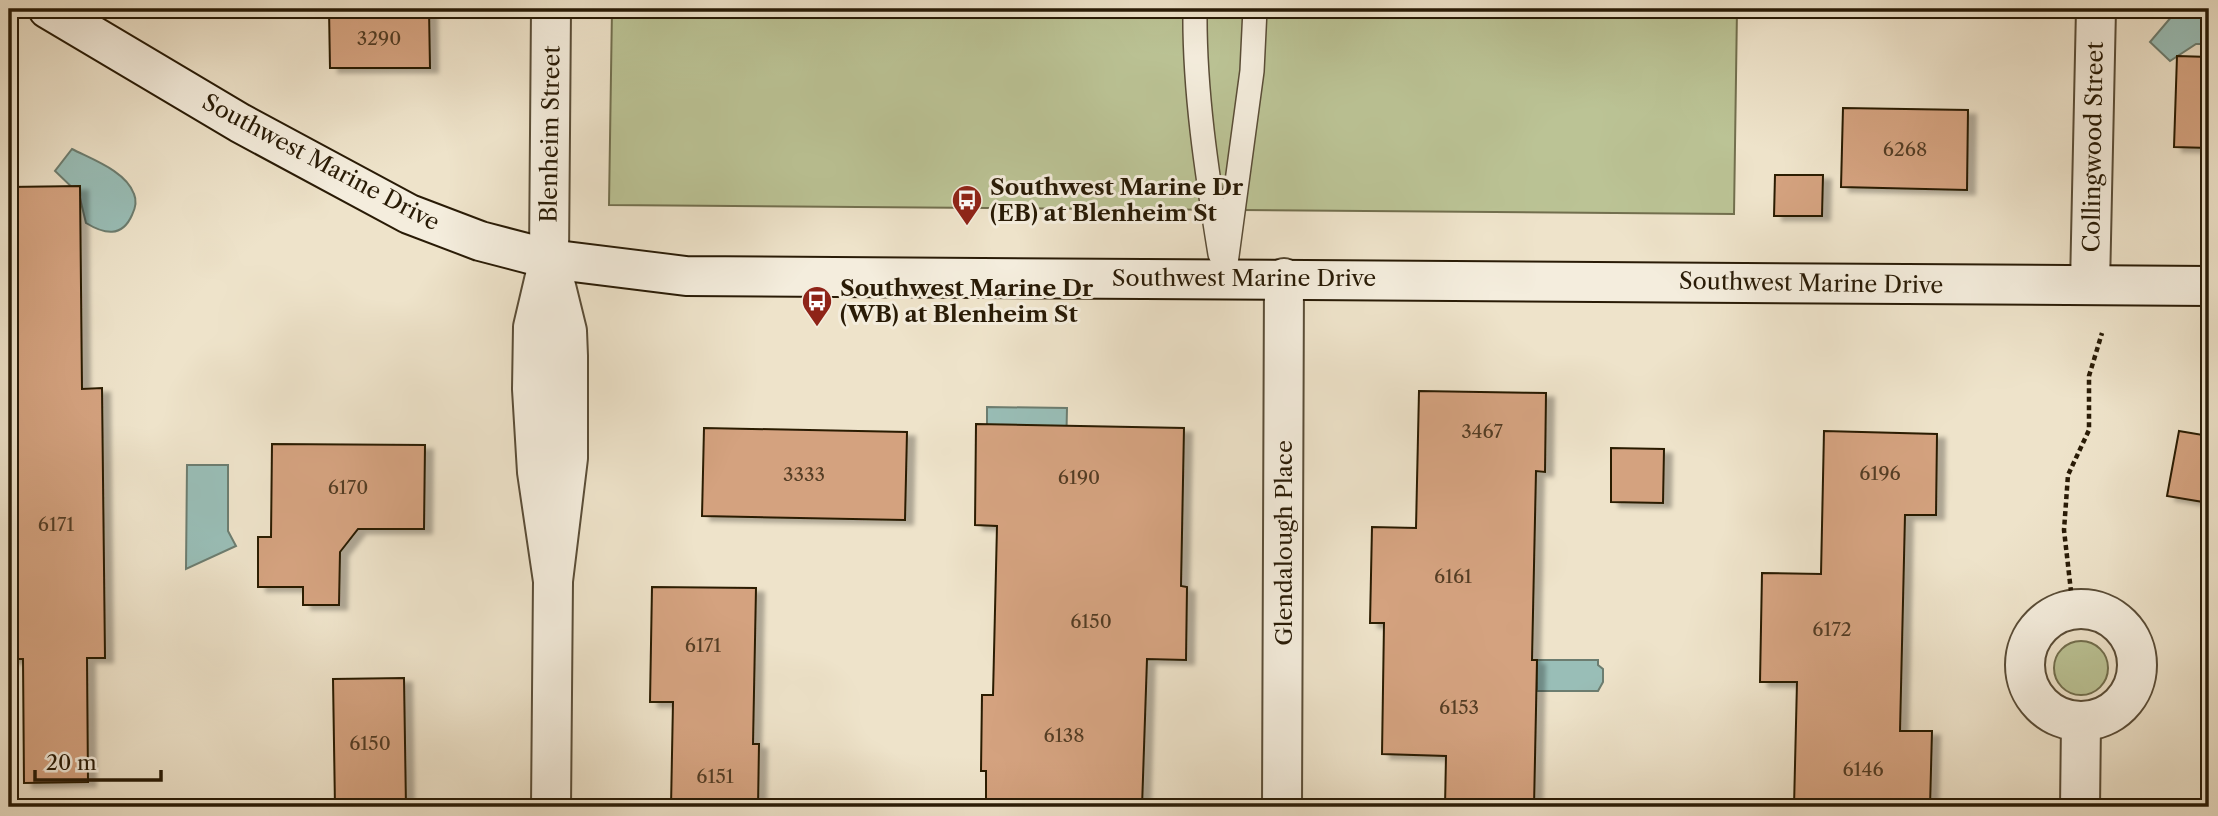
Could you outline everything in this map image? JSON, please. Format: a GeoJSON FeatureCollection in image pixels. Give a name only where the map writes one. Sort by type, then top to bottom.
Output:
{"type":"FeatureCollection","features":[{"type":"Feature","properties":{"kind":"main road","name":"Southwest Marine Drive"},"geometry":{"type":"LineString","coordinates":[[48,9],[240,123],[409,214],[480,241],[549,259],[687,276],[2209,286]]}},
{"type":"Feature","properties":{"kind":"main road","name":"Blenheim Street"},"geometry":{"type":"LineString","coordinates":[[551,9],[549,259],[533,327],[532,389],[537,472],[553,581],[551,807]]}},
{"type":"Feature","properties":{"kind":"main road","name":"Collingwood Street"},"geometry":{"type":"LineString","coordinates":[[2090,285],[2096,9]]}},
{"type":"Feature","properties":{"kind":"main road","name":"Glendalough Place"},"geometry":{"type":"LineString","coordinates":[[1282,807],[1284,278]]}},
{"type":"Feature","properties":{"kind":"main road"},"geometry":{"type":"LineString","coordinates":[[2073,609],[2094,610],[2113,618],[2128,632],[2136,652],[2137,672],[2132,692],[2119,708],[2101,718],[2081,722],[2062,718],[2046,709],[2033,696],[2026,678],[2025,660],[2029,642],[2040,626],[2048,620],[2073,609]]}},
{"type":"Feature","properties":{"kind":"main road"},"geometry":{"type":"LineString","coordinates":[[2080,807],[2081,722]]}},
{"type":"Feature","properties":{"kind":"lane"},"geometry":{"type":"LineString","coordinates":[[1195,9],[1197,70],[1211,198],[1224,278]]}},
{"type":"Feature","properties":{"kind":"lane"},"geometry":{"type":"LineString","coordinates":[[1224,278],[1250,94],[1255,9]]}},
{"type":"Feature","properties":{"kind":"path"},"geometry":{"type":"LineString","coordinates":[[2073,609],[2064,530],[2068,475],[2088,430],[2090,376],[2102,333]]}},
{"type":"Feature","properties":{"kind":"green space"},"geometry":{"type":"Polygon","coordinates":[[[612,9],[1737,9],[1734,214],[609,205],[612,9]]]}},
{"type":"Feature","properties":{"kind":"green space"},"geometry":{"type":"Polygon","coordinates":[[[2081,641],[2100,649],[2108,668],[2100,687],[2081,695],[2062,687],[2054,668],[2062,649],[2081,641]]]}},
{"type":"Feature","properties":{"kind":"water"},"geometry":{"type":"Polygon","coordinates":[[[2178,9],[2209,9],[2209,44],[2196,44],[2170,61],[2150,42],[2178,9]]]}},
{"type":"Feature","properties":{"kind":"water"},"geometry":{"type":"Polygon","coordinates":[[[72,149],[116,172],[130,186],[135,205],[128,222],[118,231],[99,230],[86,223],[79,194],[55,171],[72,149]]]}},
{"type":"Feature","properties":{"kind":"water"},"geometry":{"type":"Polygon","coordinates":[[[987,407],[1067,408],[1066,453],[987,453],[987,407]]]}},
{"type":"Feature","properties":{"kind":"water"},"geometry":{"type":"Polygon","coordinates":[[[187,465],[228,465],[228,531],[236,546],[186,569],[187,465]]]}},
{"type":"Feature","properties":{"kind":"water"},"geometry":{"type":"Polygon","coordinates":[[[1537,660],[1598,660],[1598,665],[1603,669],[1603,682],[1598,691],[1537,691],[1537,660]]]}},
{"type":"Feature","properties":{"kind":"building"},"geometry":{"type":"Polygon","coordinates":[[[329,9],[429,9],[430,68],[330,68],[329,9]]]}},
{"type":"Feature","properties":{"kind":"building"},"geometry":{"type":"Polygon","coordinates":[[[2177,56],[2209,57],[2209,148],[2174,147],[2177,56]]]}},
{"type":"Feature","properties":{"kind":"building"},"geometry":{"type":"Polygon","coordinates":[[[1843,108],[1968,110],[1967,190],[1841,187],[1843,108]]]}},
{"type":"Feature","properties":{"kind":"building"},"geometry":{"type":"Polygon","coordinates":[[[1775,175],[1823,175],[1822,216],[1774,216],[1775,175]]]}},
{"type":"Feature","properties":{"kind":"building"},"geometry":{"type":"Polygon","coordinates":[[[80,186],[82,389],[102,388],[105,658],[87,658],[88,782],[24,783],[23,659],[9,659],[9,187],[80,186]]]}},
{"type":"Feature","properties":{"kind":"building"},"geometry":{"type":"Polygon","coordinates":[[[1419,391],[1546,393],[1545,472],[1536,471],[1532,660],[1537,660],[1534,807],[1445,807],[1446,756],[1382,754],[1384,623],[1370,623],[1372,527],[1416,528],[1419,391]]]}},
{"type":"Feature","properties":{"kind":"building"},"geometry":{"type":"Polygon","coordinates":[[[976,424],[1184,428],[1181,586],[1187,587],[1186,660],[1147,659],[1142,807],[986,807],[986,771],[981,771],[982,695],[993,695],[997,526],[975,525],[976,424]]]}},
{"type":"Feature","properties":{"kind":"building"},"geometry":{"type":"Polygon","coordinates":[[[704,428],[907,432],[905,520],[702,516],[704,428]]]}},
{"type":"Feature","properties":{"kind":"building"},"geometry":{"type":"Polygon","coordinates":[[[1824,431],[1937,434],[1936,515],[1905,515],[1900,731],[1932,731],[1930,807],[1794,807],[1797,682],[1760,682],[1762,573],[1821,574],[1824,431]]]}},
{"type":"Feature","properties":{"kind":"building"},"geometry":{"type":"Polygon","coordinates":[[[2179,431],[2209,436],[2209,503],[2167,496],[2179,431]]]}},
{"type":"Feature","properties":{"kind":"building"},"geometry":{"type":"Polygon","coordinates":[[[272,444],[425,445],[424,529],[358,529],[340,552],[339,605],[303,605],[303,587],[258,587],[258,537],[271,537],[272,444]]]}},
{"type":"Feature","properties":{"kind":"building"},"geometry":{"type":"Polygon","coordinates":[[[1611,448],[1664,449],[1663,503],[1611,502],[1611,448]]]}},
{"type":"Feature","properties":{"kind":"building"},"geometry":{"type":"Polygon","coordinates":[[[652,587],[756,588],[753,744],[759,744],[758,807],[671,807],[673,702],[650,702],[652,587]]]}},
{"type":"Feature","properties":{"kind":"building"},"geometry":{"type":"Polygon","coordinates":[[[404,678],[406,807],[335,807],[333,679],[404,678]]]}},
{"type":"Feature","properties":{"kind":"place","name":"Southwest Marine Dr (EB) at Blenheim St"},"geometry":{"type":"Point","coordinates":[967,227]}},
{"type":"Feature","properties":{"kind":"place","name":"Southwest Marine Dr (WB) at Blenheim St"},"geometry":{"type":"Point","coordinates":[817,328]}}]}
